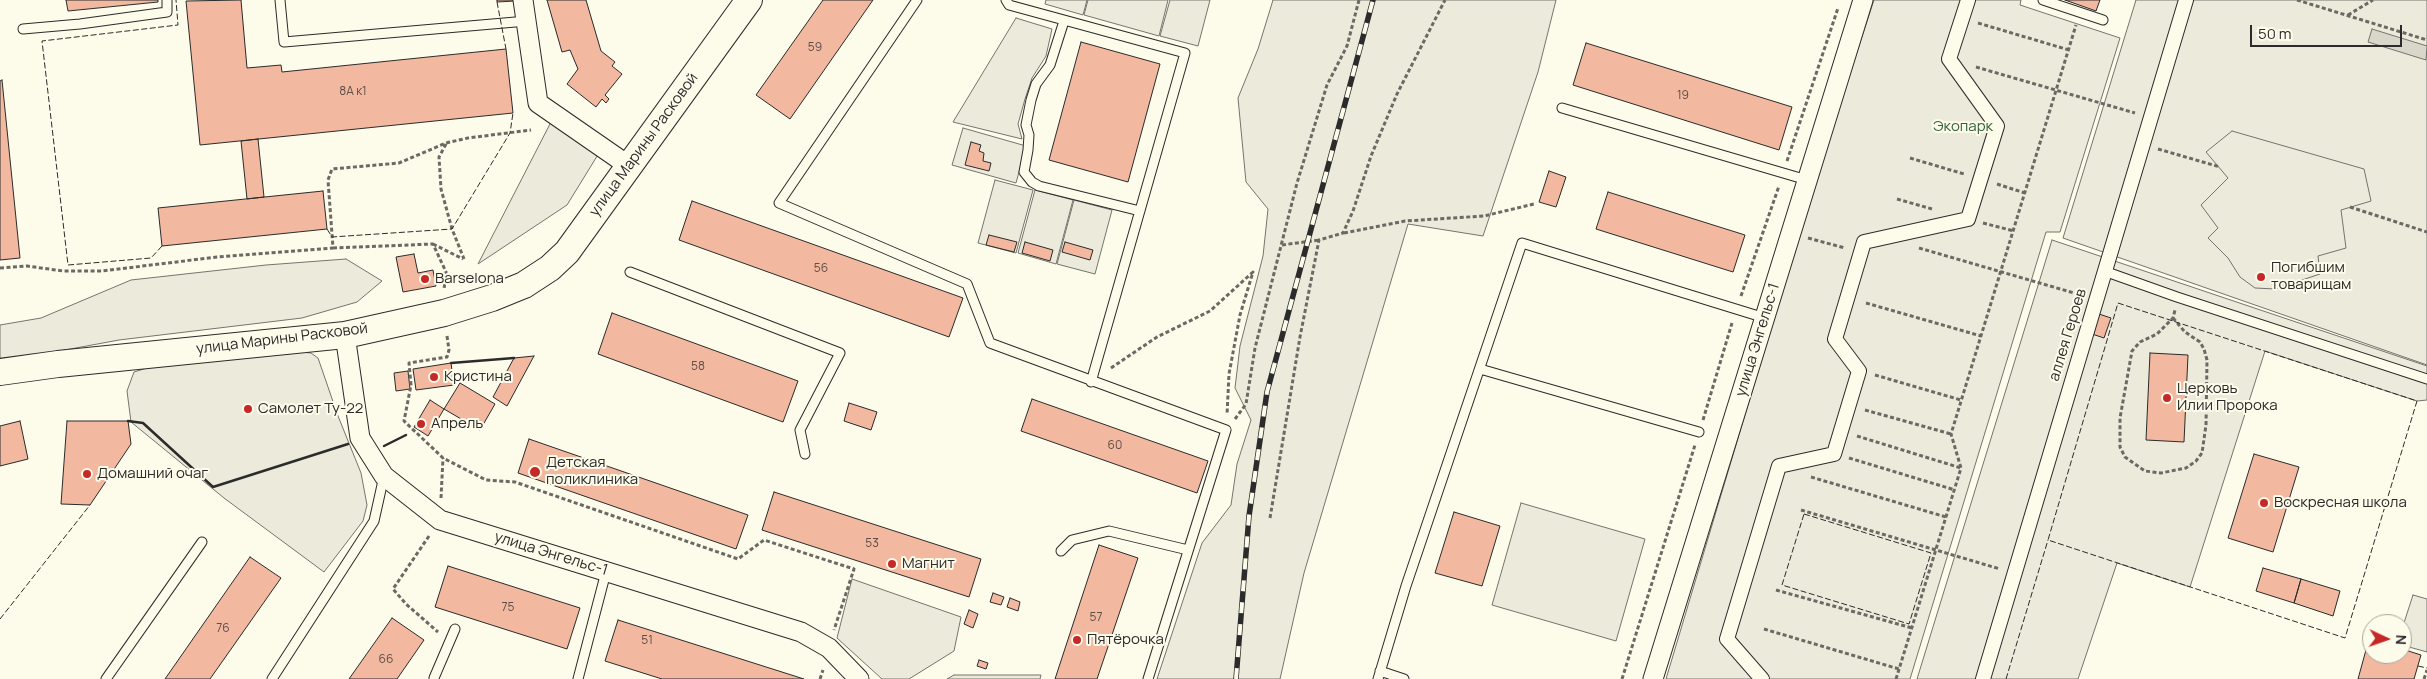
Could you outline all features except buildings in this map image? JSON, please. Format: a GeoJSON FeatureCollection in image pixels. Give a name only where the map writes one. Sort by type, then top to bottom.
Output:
{"type":"FeatureCollection","features":[{"type":"Feature","properties":{"kind":"main road","name":"улица Марины Расковой"},"geometry":{"type":"LineString","coordinates":[[0,372],[58,364],[345,334],[444,313],[492,298],[524,285],[550,268],[567,252],[749,0]]}},
{"type":"Feature","properties":{"kind":"street"},"geometry":{"type":"LineString","coordinates":[[523,0],[538,103],[629,166]]}},
{"type":"Feature","properties":{"kind":"street","name":"улица Энгельс-1"},"geometry":{"type":"LineString","coordinates":[[1653,679],[1863,0]]}},
{"type":"Feature","properties":{"kind":"street"},"geometry":{"type":"LineString","coordinates":[[1762,679],[1727,639],[1779,466],[1834,454],[1859,371],[1835,339],[1864,242],[1968,219],[1997,126],[1949,59],[1968,0]]}},
{"type":"Feature","properties":{"kind":"street","name":"аллея Героев"},"geometry":{"type":"LineString","coordinates":[[1983,679],[2186,0]]}},
{"type":"Feature","properties":{"kind":"street","name":"улица Энгельс-1"},"geometry":{"type":"LineString","coordinates":[[345,334],[360,438],[384,476],[440,520],[800,632],[829,648],[859,679]]}},
{"type":"Feature","properties":{"kind":"lane"},"geometry":{"type":"LineString","coordinates":[[23,29],[80,24],[167,12],[167,0]]}},
{"type":"Feature","properties":{"kind":"lane"},"geometry":{"type":"LineString","coordinates":[[280,0],[284,42],[527,21]]}},
{"type":"Feature","properties":{"kind":"lane"},"geometry":{"type":"LineString","coordinates":[[917,0],[779,203],[967,284],[990,343],[1091,382],[1226,430],[1148,679]]}},
{"type":"Feature","properties":{"kind":"lane"},"geometry":{"type":"LineString","coordinates":[[1006,0],[1009,5],[1185,53],[1091,382]]}},
{"type":"Feature","properties":{"kind":"lane"},"geometry":{"type":"LineString","coordinates":[[2042,0],[2103,20]]}},
{"type":"Feature","properties":{"kind":"lane"},"geometry":{"type":"LineString","coordinates":[[1064,21],[1050,65],[1036,84],[1031,100],[1026,125],[1029,135],[1024,172],[1038,186],[1140,211]]}},
{"type":"Feature","properties":{"kind":"lane"},"geometry":{"type":"LineString","coordinates":[[1562,108],[1807,180]]}},
{"type":"Feature","properties":{"kind":"lane"},"geometry":{"type":"LineString","coordinates":[[1404,679],[1379,675],[1406,586],[1522,243],[1765,318]]}},
{"type":"Feature","properties":{"kind":"lane"},"geometry":{"type":"LineString","coordinates":[[2104,271],[2177,297],[2427,379]]}},
{"type":"Feature","properties":{"kind":"lane"},"geometry":{"type":"LineString","coordinates":[[630,272],[840,353],[800,430],[805,454]]}},
{"type":"Feature","properties":{"kind":"lane"},"geometry":{"type":"LineString","coordinates":[[1480,369],[1699,432]]}},
{"type":"Feature","properties":{"kind":"lane"},"geometry":{"type":"LineString","coordinates":[[272,679],[374,521],[384,476]]}},
{"type":"Feature","properties":{"kind":"lane"},"geometry":{"type":"LineString","coordinates":[[1061,551],[1072,540],[1109,530],[1188,550]]}},
{"type":"Feature","properties":{"kind":"lane"},"geometry":{"type":"LineString","coordinates":[[106,679],[202,542]]}},
{"type":"Feature","properties":{"kind":"lane"},"geometry":{"type":"LineString","coordinates":[[578,679],[606,572]]}},
{"type":"Feature","properties":{"kind":"lane"},"geometry":{"type":"LineString","coordinates":[[434,678],[455,629]]}},
{"type":"Feature","properties":{"kind":"path"},"geometry":{"type":"LineString","coordinates":[[1226,430],[1246,404],[1255,348],[1297,183],[1327,85],[1347,46],[1359,0]]}},
{"type":"Feature","properties":{"kind":"path"},"geometry":{"type":"LineString","coordinates":[[1343,233],[1353,211],[1371,156],[1397,94],[1445,0]]}},
{"type":"Feature","properties":{"kind":"path"},"geometry":{"type":"LineString","coordinates":[[1622,679],[1736,309],[1841,0]]}},
{"type":"Feature","properties":{"kind":"path"},"geometry":{"type":"LineString","coordinates":[[2297,0],[2427,40]]}},
{"type":"Feature","properties":{"kind":"path"},"geometry":{"type":"LineString","coordinates":[[2348,16],[2373,0]]}},
{"type":"Feature","properties":{"kind":"path"},"geometry":{"type":"LineString","coordinates":[[1896,679],[1961,468],[1951,434],[2080,13]]}},
{"type":"Feature","properties":{"kind":"path"},"geometry":{"type":"LineString","coordinates":[[1962,18],[2069,50]]}},
{"type":"Feature","properties":{"kind":"path"},"geometry":{"type":"LineString","coordinates":[[1949,59],[2150,117]]}},
{"type":"Feature","properties":{"kind":"path"},"geometry":{"type":"LineString","coordinates":[[0,268],[27,266],[63,271],[102,270],[217,257],[333,248],[328,180],[332,169],[399,163],[446,144],[468,138],[531,130]]}},
{"type":"Feature","properties":{"kind":"path"},"geometry":{"type":"LineString","coordinates":[[433,244],[464,259],[452,229],[441,189],[439,157],[446,144]]}},
{"type":"Feature","properties":{"kind":"path"},"geometry":{"type":"LineString","coordinates":[[2142,145],[2220,167]]}},
{"type":"Feature","properties":{"kind":"path"},"geometry":{"type":"LineString","coordinates":[[1282,245],[1319,240],[1343,233],[1405,221],[1484,216],[1534,204]]}},
{"type":"Feature","properties":{"kind":"path"},"geometry":{"type":"LineString","coordinates":[[2350,207],[2427,232]]}},
{"type":"Feature","properties":{"kind":"path"},"geometry":{"type":"LineString","coordinates":[[1791,233],[1861,252]]}},
{"type":"Feature","properties":{"kind":"path"},"geometry":{"type":"LineString","coordinates":[[1885,238],[2096,300]]}},
{"type":"Feature","properties":{"kind":"path"},"geometry":{"type":"LineString","coordinates":[[1270,518],[1298,345],[1319,240]]}},
{"type":"Feature","properties":{"kind":"path"},"geometry":{"type":"LineString","coordinates":[[1091,382],[1157,337],[1210,311],[1253,272],[1240,315],[1229,374],[1226,430]]}},
{"type":"Feature","properties":{"kind":"path"},"geometry":{"type":"LineString","coordinates":[[2173,318],[2185,332],[2200,342],[2207,360],[2206,425],[2202,453],[2196,461],[2186,468],[2161,473],[2145,471],[2125,457],[2120,447],[2120,418],[2132,351],[2140,342],[2157,334],[2173,318],[2177,297]]}},
{"type":"Feature","properties":{"kind":"path"},"geometry":{"type":"LineString","coordinates":[[1866,302],[1981,336]]}},
{"type":"Feature","properties":{"kind":"path"},"geometry":{"type":"LineString","coordinates":[[1859,371],[1961,400]]}},
{"type":"Feature","properties":{"kind":"path"},"geometry":{"type":"LineString","coordinates":[[412,385],[404,421],[443,458],[486,480],[515,482],[738,559],[764,540],[854,569],[820,679]]}},
{"type":"Feature","properties":{"kind":"path"},"geometry":{"type":"LineString","coordinates":[[1849,406],[1951,434]]}},
{"type":"Feature","properties":{"kind":"path"},"geometry":{"type":"LineString","coordinates":[[1841,432],[1961,468]]}},
{"type":"Feature","properties":{"kind":"path"},"geometry":{"type":"LineString","coordinates":[[1834,454],[1955,490]]}},
{"type":"Feature","properties":{"kind":"path"},"geometry":{"type":"LineString","coordinates":[[443,458],[440,520],[393,589],[406,604],[450,642]]}},
{"type":"Feature","properties":{"kind":"path"},"geometry":{"type":"LineString","coordinates":[[1811,477],[1946,517]]}},
{"type":"Feature","properties":{"kind":"path"},"geometry":{"type":"LineString","coordinates":[[1801,510],[2015,573]]}},
{"type":"Feature","properties":{"kind":"path"},"geometry":{"type":"LineString","coordinates":[[1776,590],[1912,628]]}},
{"type":"Feature","properties":{"kind":"path"},"geometry":{"type":"LineString","coordinates":[[1764,629],[1899,669]]}},
{"type":"Feature","properties":{"kind":"path"},"geometry":{"type":"LineString","coordinates":[[2424,679],[2427,670]]}},
{"type":"Feature","properties":{"kind":"green space"},"geometry":{"type":"Polygon","coordinates":[[[1046,0],[1087,0],[1083,15],[1045,4],[1046,0]]]}},
{"type":"Feature","properties":{"kind":"green space"},"geometry":{"type":"Polygon","coordinates":[[[1088,0],[1168,0],[1159,36],[1084,15],[1088,0]]]}},
{"type":"Feature","properties":{"kind":"green space"},"geometry":{"type":"Polygon","coordinates":[[[1170,0],[1210,0],[1198,46],[1160,36],[1170,0]]]}},
{"type":"Feature","properties":{"kind":"green space"},"geometry":{"type":"Polygon","coordinates":[[[1273,0],[1556,0],[1538,72],[1483,236],[1408,224],[1304,573],[1280,679],[1157,679],[1202,543],[1231,505],[1237,464],[1251,420],[1235,388],[1240,346],[1263,256],[1268,209],[1246,182],[1238,98],[1258,49],[1273,0]]]}},
{"type":"Feature","properties":{"kind":"green space","name":"Экопарк"},"geometry":{"type":"Polygon","coordinates":[[[1874,0],[2021,0],[2020,5],[2120,38],[2060,232],[2046,232],[1910,679],[1666,679],[1817,174],[1874,0]]]}},
{"type":"Feature","properties":{"kind":"green space"},"geometry":{"type":"Polygon","coordinates":[[[2136,0],[2427,0],[2427,365],[2063,238],[2136,0]]]}},
{"type":"Feature","properties":{"kind":"green space"},"geometry":{"type":"Polygon","coordinates":[[[1016,18],[1052,29],[1046,56],[1032,78],[1018,124],[1022,139],[953,122],[1016,18]]]}},
{"type":"Feature","properties":{"kind":"green space"},"geometry":{"type":"Polygon","coordinates":[[[551,122],[599,153],[567,205],[478,264],[551,122]]]}},
{"type":"Feature","properties":{"kind":"green space"},"geometry":{"type":"Polygon","coordinates":[[[963,128],[1026,146],[1016,183],[952,165],[963,128]]]}},
{"type":"Feature","properties":{"kind":"green space"},"geometry":{"type":"Polygon","coordinates":[[[995,180],[1033,190],[1016,253],[978,243],[995,180]]]}},
{"type":"Feature","properties":{"kind":"green space"},"geometry":{"type":"Polygon","coordinates":[[[1035,190],[1073,200],[1056,264],[1018,253],[1035,190]]]}},
{"type":"Feature","properties":{"kind":"green space"},"geometry":{"type":"Polygon","coordinates":[[[1074,200],[1112,210],[1095,274],[1057,264],[1074,200]]]}},
{"type":"Feature","properties":{"kind":"green space"},"geometry":{"type":"Polygon","coordinates":[[[2052,240],[2427,366],[2427,400],[2417,401],[2265,351],[2190,587],[2117,563],[2078,679],[1917,679],[2052,240]]]}},
{"type":"Feature","properties":{"kind":"green space"},"geometry":{"type":"Polygon","coordinates":[[[346,259],[382,281],[357,302],[302,318],[119,340],[0,362],[0,325],[41,318],[131,280],[266,265],[346,259]]]}},
{"type":"Feature","properties":{"kind":"green space"},"geometry":{"type":"Polygon","coordinates":[[[301,352],[311,353],[318,358],[338,416],[361,473],[367,505],[363,521],[324,572],[224,498],[131,422],[127,391],[134,372],[147,368],[301,352]]]}},
{"type":"Feature","properties":{"kind":"green space"},"geometry":{"type":"Polygon","coordinates":[[[852,579],[961,617],[954,651],[909,679],[882,679],[837,638],[852,579]]]}},
{"type":"Feature","properties":{"kind":"green space"},"geometry":{"type":"Polygon","coordinates":[[[954,675],[1041,675],[1040,679],[947,679],[954,675]]]}},
{"type":"Feature","properties":{"kind":"shaded area"},"geometry":{"type":"Polygon","coordinates":[[[2372,29],[2427,46],[2426,60],[2368,42],[2372,29]]]}},
{"type":"Feature","properties":{"kind":"shaded area"},"geometry":{"type":"Polygon","coordinates":[[[2232,131],[2364,169],[2371,201],[2341,210],[2346,248],[2318,256],[2320,274],[2275,289],[2255,288],[2240,277],[2228,258],[2208,238],[2218,228],[2201,205],[2228,178],[2206,152],[2232,131]]]}},
{"type":"Feature","properties":{"kind":"shaded area"},"geometry":{"type":"Polygon","coordinates":[[[1521,503],[1645,539],[1616,641],[1492,605],[1521,503]]]}},
{"type":"Feature","properties":{"kind":"shaded area"},"geometry":{"type":"Polygon","coordinates":[[[2413,595],[2427,599],[2427,652],[2412,648],[2412,614],[2407,614],[2413,595]]]}},
{"type":"Feature","properties":{"kind":"railway"},"geometry":{"type":"LineString","coordinates":[[1236,679],[1249,516],[1267,392],[1373,0]]}},
{"type":"Feature","properties":{"kind":"fence"},"geometry":{"type":"LineString","coordinates":[[162,246],[151,258],[68,265],[42,41],[178,25],[176,0]]}},
{"type":"Feature","properties":{"kind":"fence"},"geometry":{"type":"LineString","coordinates":[[497,2],[506,49]]}},
{"type":"Feature","properties":{"kind":"fence"},"geometry":{"type":"LineString","coordinates":[[327,229],[332,237],[452,229],[510,133],[513,113]]}},
{"type":"Feature","properties":{"kind":"fence"},"geometry":{"type":"LineString","coordinates":[[2118,303],[2417,401],[2345,638],[2048,540],[2118,303]]}},
{"type":"Feature","properties":{"kind":"fence"},"geometry":{"type":"LineString","coordinates":[[0,619],[90,505]]}},
{"type":"Feature","properties":{"kind":"fence"},"geometry":{"type":"LineString","coordinates":[[1804,514],[1931,553],[1909,624],[1782,585],[1804,514]]}},
{"type":"Feature","properties":{"kind":"fence"},"geometry":{"type":"LineString","coordinates":[[2006,679],[2048,540]]}},
{"type":"Feature","properties":{"kind":"fence"},"geometry":{"type":"LineString","coordinates":[[2418,666],[2427,668]]}},
{"type":"Feature","properties":{"kind":"wall"},"geometry":{"type":"LineString","coordinates":[[451,363],[514,358]]}},
{"type":"Feature","properties":{"kind":"wall"},"geometry":{"type":"LineString","coordinates":[[128,421],[143,423],[213,487],[348,444]]}},
{"type":"Feature","properties":{"kind":"wall"},"geometry":{"type":"LineString","coordinates":[[384,446],[406,435]]}},
{"type":"Feature","properties":{"kind":"place","name":"Погибшим товарищам"},"geometry":{"type":"Point","coordinates":[2261,277]}},
{"type":"Feature","properties":{"kind":"place","name":"Barselona"},"geometry":{"type":"Point","coordinates":[425,279]}},
{"type":"Feature","properties":{"kind":"place","name":"Кристина"},"geometry":{"type":"Point","coordinates":[434,377]}},
{"type":"Feature","properties":{"kind":"place","name":"Церковь Илии Пророка"},"geometry":{"type":"Point","coordinates":[2167,398]}},
{"type":"Feature","properties":{"kind":"place","name":"Самолет Ту-22"},"geometry":{"type":"Point","coordinates":[248,409]}},
{"type":"Feature","properties":{"kind":"place","name":"Апрель"},"geometry":{"type":"Point","coordinates":[421,424]}},
{"type":"Feature","properties":{"kind":"place","name":"Детская поликлиника"},"geometry":{"type":"Point","coordinates":[535,472]}},
{"type":"Feature","properties":{"kind":"place","name":"Домашний очаг"},"geometry":{"type":"Point","coordinates":[87,474]}},
{"type":"Feature","properties":{"kind":"place","name":"Воскресная школа"},"geometry":{"type":"Point","coordinates":[2264,503]}},
{"type":"Feature","properties":{"kind":"place","name":"Магнит"},"geometry":{"type":"Point","coordinates":[892,564]}},
{"type":"Feature","properties":{"kind":"place","name":"Пятёрочка"},"geometry":{"type":"Point","coordinates":[1077,640]}}]}
